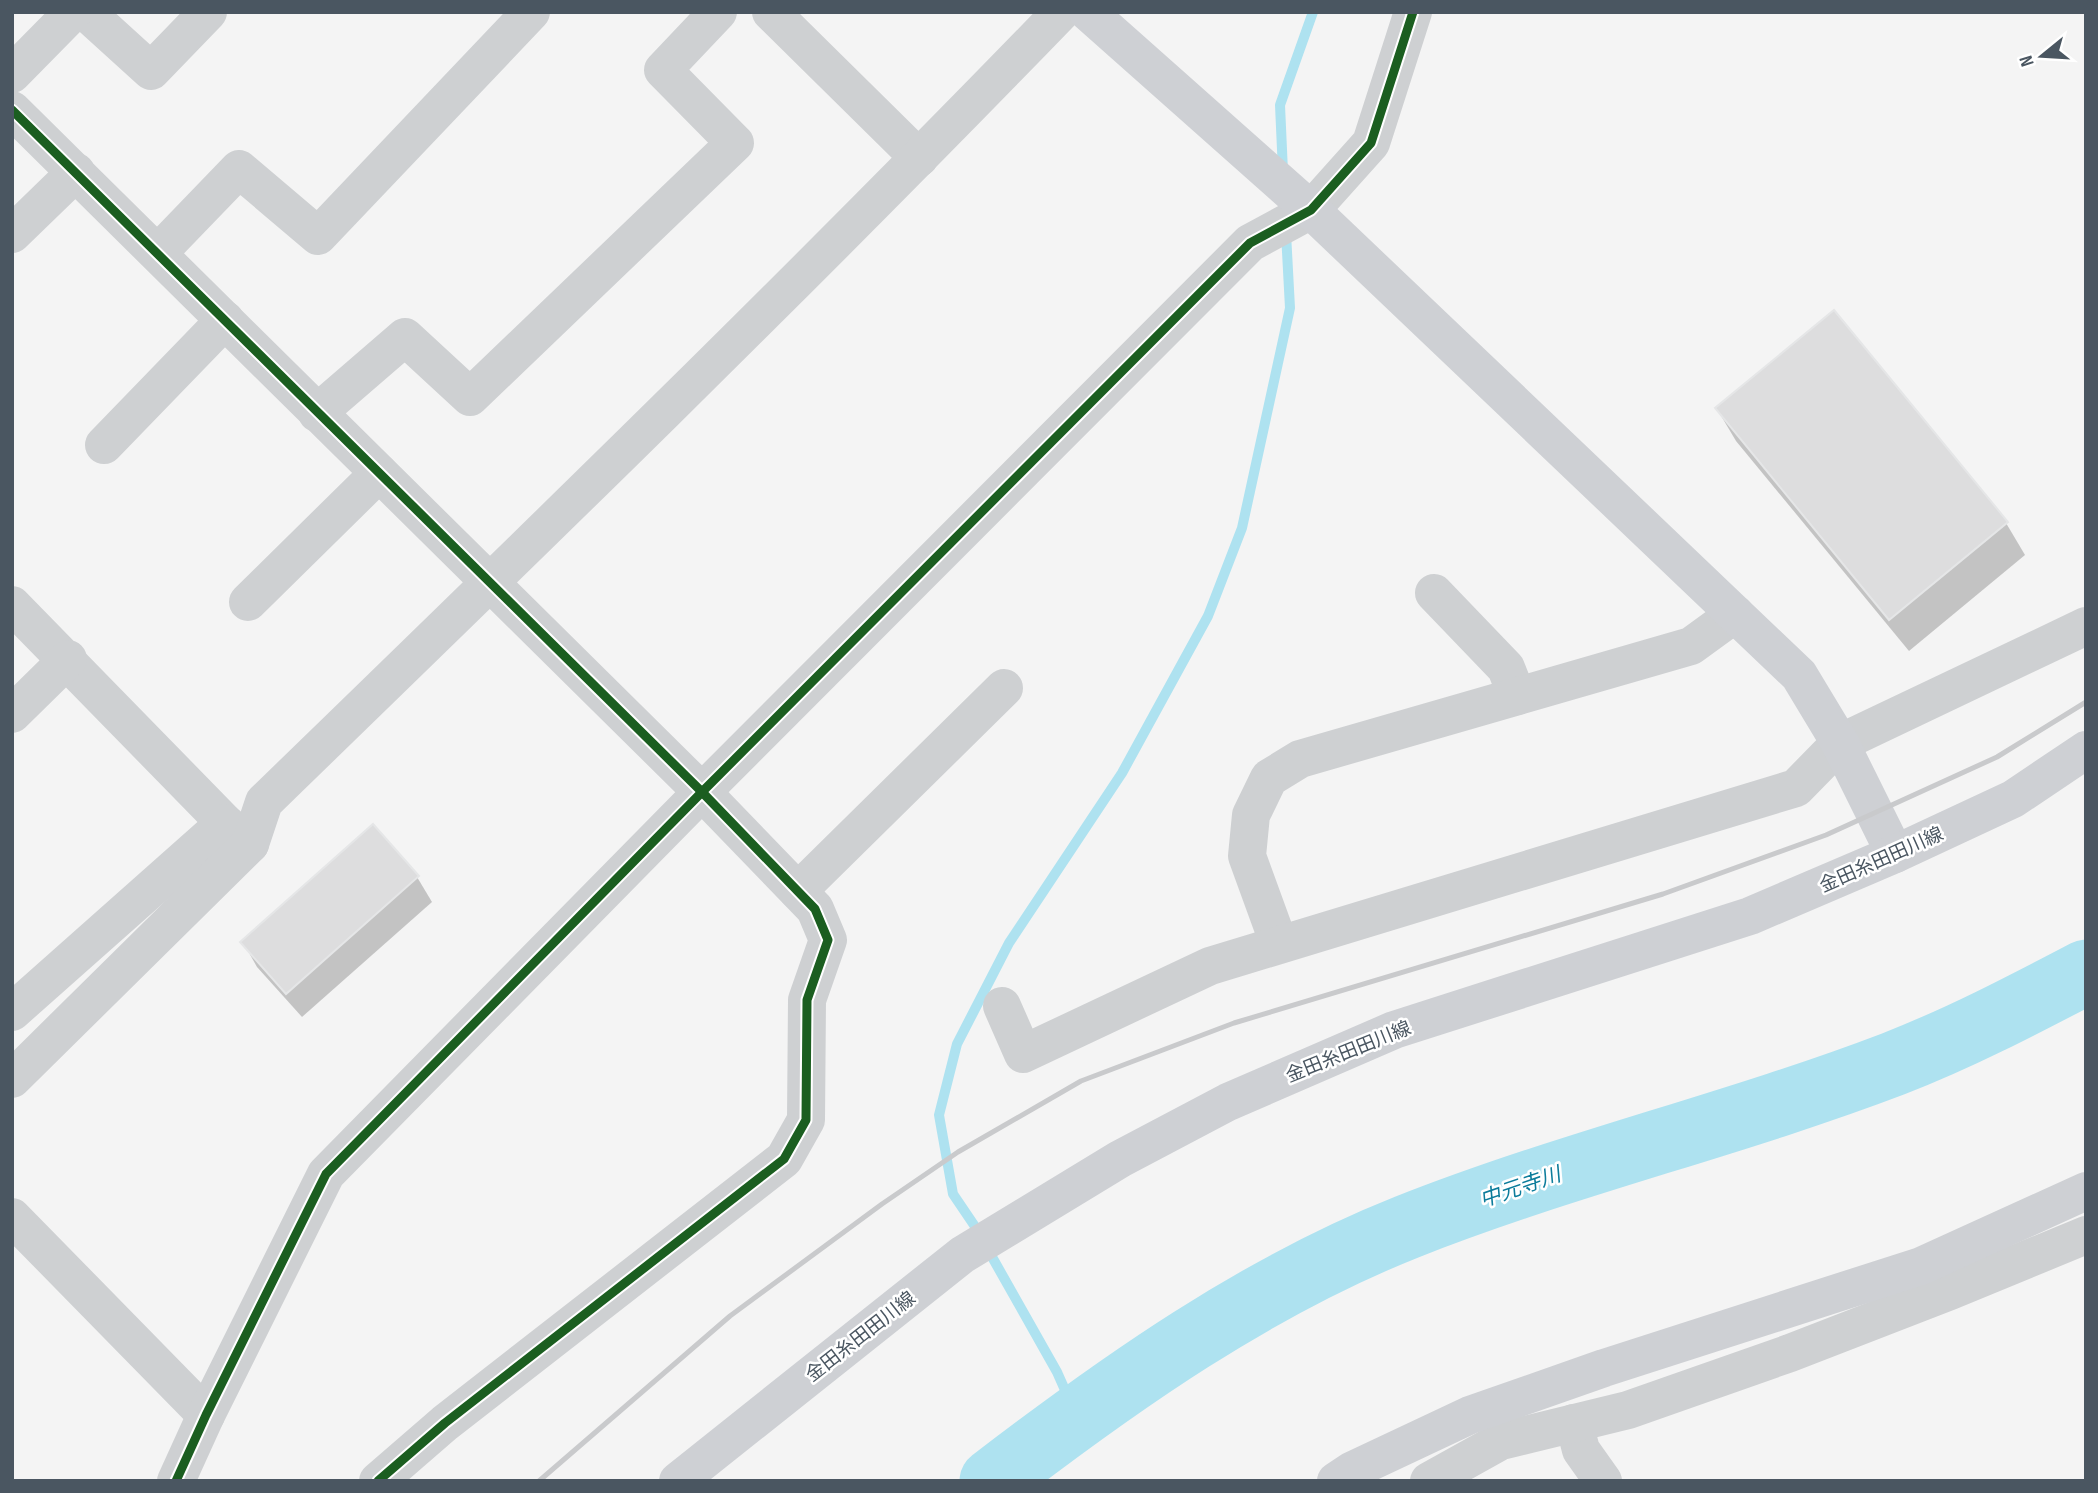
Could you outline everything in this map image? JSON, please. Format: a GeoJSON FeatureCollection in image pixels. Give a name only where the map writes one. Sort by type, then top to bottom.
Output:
{"type":"FeatureCollection","features":[{"type":"Feature","properties":{"kind":"street"},"geometry":{"type":"LineString","coordinates":[[12,74],[73,12]]}},
{"type":"Feature","properties":{"kind":"street"},"geometry":{"type":"LineString","coordinates":[[86,12],[152,71],[208,12]]}},
{"type":"Feature","properties":{"kind":"street"},"geometry":{"type":"LineString","coordinates":[[159,253],[239,169],[318,236],[531,12]]}},
{"type":"Feature","properties":{"kind":"street"},"geometry":{"type":"LineString","coordinates":[[317,413],[405,337],[470,397],[735,143],[663,70],[718,12]]}},
{"type":"Feature","properties":{"kind":"street"},"geometry":{"type":"LineString","coordinates":[[771,12],[919,159]]}},
{"type":"Feature","properties":{"kind":"street"},"geometry":{"type":"LineString","coordinates":[[12,1079],[264,802],[919,159],[1061,12]]}},
{"type":"Feature","properties":{"kind":"street"},"geometry":{"type":"LineString","coordinates":[[1088,12],[1311,210],[1799,675],[1840,743],[1895,854]]}},
{"type":"Feature","properties":{"kind":"street"},"geometry":{"type":"LineString","coordinates":[[176,1481],[326,1174],[702,792],[1250,243],[1311,210],[1371,143],[1413,12]]}},
{"type":"Feature","properties":{"kind":"street"},"geometry":{"type":"LineString","coordinates":[[12,110],[702,792],[815,909],[828,940],[807,1000],[806,1120],[784,1159],[445,1423],[378,1481]]}},
{"type":"Feature","properties":{"kind":"street"},"geometry":{"type":"LineString","coordinates":[[12,234],[76,172]]}},
{"type":"Feature","properties":{"kind":"street"},"geometry":{"type":"LineString","coordinates":[[104,445],[225,320]]}},
{"type":"Feature","properties":{"kind":"street"},"geometry":{"type":"LineString","coordinates":[[248,603],[379,473]]}},
{"type":"Feature","properties":{"kind":"street"},"geometry":{"type":"LineString","coordinates":[[1434,593],[1506,668],[1517,696]]}},
{"type":"Feature","properties":{"kind":"street"},"geometry":{"type":"LineString","coordinates":[[12,605],[237,833]]}},
{"type":"Feature","properties":{"kind":"street"},"geometry":{"type":"LineString","coordinates":[[1279,944],[1247,856],[1251,815],[1269,778],[1300,759],[1690,646],[1735,614]]}},
{"type":"Feature","properties":{"kind":"street"},"geometry":{"type":"LineString","coordinates":[[1002,1006],[1023,1054],[1210,966],[1796,788],[1840,743],[2086,626]]}},
{"type":"Feature","properties":{"kind":"street"},"geometry":{"type":"LineString","coordinates":[[12,714],[68,659]]}},
{"type":"Feature","properties":{"kind":"street"},"geometry":{"type":"LineString","coordinates":[[797,891],[1004,688]]}},
{"type":"Feature","properties":{"kind":"street","name":"金田糸田田川線"},"geometry":{"type":"LineString","coordinates":[[678,1481],[962,1255],[1120,1159],[1228,1102],[1394,1030],[1750,916],[1895,854],[2013,799],[2086,750]]}},
{"type":"Feature","properties":{"kind":"street"},"geometry":{"type":"LineString","coordinates":[[12,1012],[237,833]]}},
{"type":"Feature","properties":{"kind":"street"},"geometry":{"type":"LineString","coordinates":[[1336,1481],[1351,1471],[1471,1415],[1605,1368],[1921,1266],[2086,1191]]}},
{"type":"Feature","properties":{"kind":"street"},"geometry":{"type":"LineString","coordinates":[[12,1217],[206,1415]]}},
{"type":"Feature","properties":{"kind":"street"},"geometry":{"type":"LineString","coordinates":[[1429,1481],[1502,1441],[1628,1410],[1790,1353],[2086,1236]]}},
{"type":"Feature","properties":{"kind":"street"},"geometry":{"type":"LineString","coordinates":[[1574,1423],[1581,1450],[1603,1481]]}},
{"type":"Feature","properties":{"kind":"building"},"geometry":{"type":"Polygon","coordinates":[[[1834,310],[2008,522],[1889,620],[1715,408],[1834,310]]]}},
{"type":"Feature","properties":{"kind":"building"},"geometry":{"type":"Polygon","coordinates":[[[373,824],[419,876],[286,994],[240,942],[373,824]]]}},
{"type":"Feature","properties":{"kind":"waterway"},"geometry":{"type":"LineString","coordinates":[[1283,172],[1280,105],[1313,12]]}},
{"type":"Feature","properties":{"kind":"waterway"},"geometry":{"type":"LineString","coordinates":[[1077,1417],[1057,1372],[974,1225],[953,1194],[939,1115],[957,1044],[1009,943],[1122,773],[1208,616],[1242,528],[1290,308],[1286,233]]}},
{"type":"Feature","properties":{"kind":"waterway","name":"中元寺川"},"geometry":{"type":"LineString","coordinates":[[992,1481],[1090,1408],[1191,1339],[1297,1278],[1351,1251],[1467,1204],[1833,1086],[1893,1064],[1967,1032],[2086,972]]}},
{"type":"Feature","properties":{"kind":"railway"},"geometry":{"type":"LineString","coordinates":[[539,1481],[730,1316],[882,1204],[958,1152],[1081,1081],[1234,1023],[1663,894],[1826,835],[1997,757],[2086,702]]}},
{"type":"Feature","properties":{"kind":"cycle path"},"geometry":{"type":"LineString","coordinates":[[176,1481],[326,1174],[702,792],[1250,243],[1311,210],[1371,143],[1413,12]]}},
{"type":"Feature","properties":{"kind":"cycle path"},"geometry":{"type":"LineString","coordinates":[[12,110],[702,792],[815,909],[828,940],[807,1000],[806,1120],[784,1159],[445,1423],[378,1481]]}}]}
